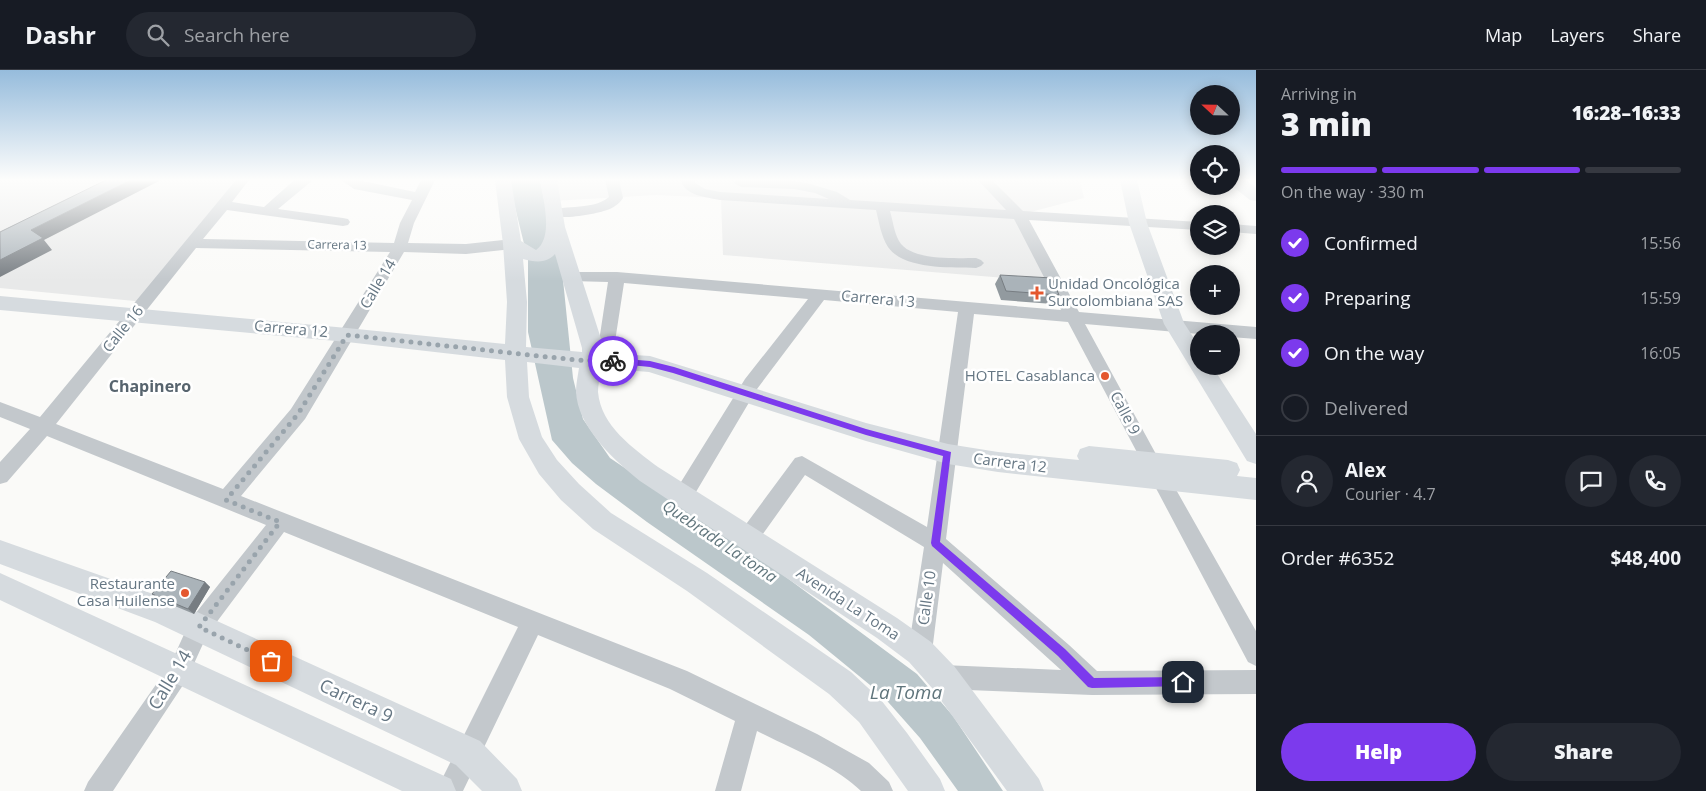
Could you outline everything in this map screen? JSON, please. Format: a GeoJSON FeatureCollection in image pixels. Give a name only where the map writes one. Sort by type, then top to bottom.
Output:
{"type":"FeatureCollection","features":[{"type":"Feature","properties":{"kind":"main road"},"geometry":{"type":"LineString","coordinates":[[507,214],[517,302],[519,348],[518,397],[531,439],[548,467],[570,492],[602,521],[697,582],[840,683],[875,718],[896,744],[928,791]]}},
{"type":"Feature","properties":{"kind":"main road","name":"Avenida La Toma"},"geometry":{"type":"LineString","coordinates":[[555,214],[589,353],[587,392],[593,412],[604,433],[623,454],[649,474],[887,628],[920,652],[943,677],[1027,791]]}},
{"type":"Feature","properties":{"kind":"main road"},"geometry":{"type":"LineString","coordinates":[[1140,214],[1179,325],[1190,346]]}},
{"type":"Feature","properties":{"kind":"main road"},"geometry":{"type":"LineString","coordinates":[[1142,214],[1143,223]]}},
{"type":"Feature","properties":{"kind":"main road"},"geometry":{"type":"LineString","coordinates":[[512,244],[524,253],[533,256],[545,254],[550,249],[556,220]]}},
{"type":"Feature","properties":{"kind":"main road","name":"Carrera 12"},"geometry":{"type":"LineString","coordinates":[[1,300],[140,308],[351,328],[519,348],[589,353],[630,350],[656,355],[866,432],[948,448],[998,462],[1155,471],[1256,473]]}},
{"type":"Feature","properties":{"kind":"main road"},"geometry":{"type":"LineString","coordinates":[[1179,325],[1190,337]]}},
{"type":"Feature","properties":{"kind":"main road"},"geometry":{"type":"LineString","coordinates":[[1206,375],[1256,454]]}},
{"type":"Feature","properties":{"kind":"main road"},"geometry":{"type":"LineString","coordinates":[[1218,375],[1256,432]]}},
{"type":"Feature","properties":{"kind":"main road","name":"Carrera 12"},"geometry":{"type":"LineString","coordinates":[[1155,471],[1256,489]]}},
{"type":"Feature","properties":{"kind":"main road","name":"Carrera 9"},"geometry":{"type":"LineString","coordinates":[[0,552],[163,611],[468,753],[505,791]]}},
{"type":"Feature","properties":{"kind":"main road"},"geometry":{"type":"LineString","coordinates":[[0,586],[439,791]]}},
{"type":"Feature","properties":{"kind":"street","name":"Calle 16"},"geometry":{"type":"LineString","coordinates":[[0,476],[43,428],[216,214]]}},
{"type":"Feature","properties":{"kind":"street"},"geometry":{"type":"LineString","coordinates":[[279,214],[343,222]]}},
{"type":"Feature","properties":{"kind":"street","name":"Calle 14"},"geometry":{"type":"LineString","coordinates":[[226,500],[298,414],[400,247],[412,214]]}},
{"type":"Feature","properties":{"kind":"street"},"geometry":{"type":"LineString","coordinates":[[556,220],[580,214]]}},
{"type":"Feature","properties":{"kind":"street"},"geometry":{"type":"LineString","coordinates":[[884,214],[894,245],[904,254],[915,259],[976,263]]}},
{"type":"Feature","properties":{"kind":"street"},"geometry":{"type":"LineString","coordinates":[[996,214],[1190,226]]}},
{"type":"Feature","properties":{"kind":"street","name":"Calle 9"},"geometry":{"type":"LineString","coordinates":[[1019,215],[1155,471],[1256,654]]}},
{"type":"Feature","properties":{"kind":"street"},"geometry":{"type":"LineString","coordinates":[[1240,229],[1256,230]]}},
{"type":"Feature","properties":{"kind":"street","name":"Carrera 13"},"geometry":{"type":"LineString","coordinates":[[192,243],[466,249],[512,244]]}},
{"type":"Feature","properties":{"kind":"street","name":"Carrera 13"},"geometry":{"type":"LineString","coordinates":[[571,276],[617,277],[1256,333]]}},
{"type":"Feature","properties":{"kind":"street"},"geometry":{"type":"LineString","coordinates":[[589,353],[617,277]]}},
{"type":"Feature","properties":{"kind":"street"},"geometry":{"type":"LineString","coordinates":[[682,496],[748,388],[820,294]]}},
{"type":"Feature","properties":{"kind":"street","name":"Calle 10"},"geometry":{"type":"LineString","coordinates":[[920,652],[967,307]]}},
{"type":"Feature","properties":{"kind":"street","name":"Carrera 13"},"geometry":{"type":"LineString","coordinates":[[1179,325],[1195,321],[1256,327]]}},
{"type":"Feature","properties":{"kind":"street"},"geometry":{"type":"LineString","coordinates":[[0,409],[43,428],[678,680],[808,743],[860,772],[880,791]]}},
{"type":"Feature","properties":{"kind":"street"},"geometry":{"type":"LineString","coordinates":[[748,538],[802,464],[935,543],[1061,653],[1092,683]]}},
{"type":"Feature","properties":{"kind":"street","name":"Calle 14"},"geometry":{"type":"LineString","coordinates":[[97,791],[179,671],[199,627],[280,522]]}},
{"type":"Feature","properties":{"kind":"street"},"geometry":{"type":"LineString","coordinates":[[449,791],[532,623]]}},
{"type":"Feature","properties":{"kind":"street"},"geometry":{"type":"LineString","coordinates":[[943,677],[1092,683],[1256,682]]}},
{"type":"Feature","properties":{"kind":"street"},"geometry":{"type":"LineString","coordinates":[[728,791],[749,714]]}},
{"type":"Feature","properties":{"kind":"shaded area"},"geometry":{"type":"Polygon","coordinates":[[[0,214],[216,214],[145,302],[0,288],[0,214]]]}},
{"type":"Feature","properties":{"kind":"shaded area"},"geometry":{"type":"Polygon","coordinates":[[[722,214],[1024,214],[1019,215],[1055,282],[723,255],[722,214]]]}},
{"type":"Feature","properties":{"kind":"water","name":"La Toma"},"geometry":{"type":"Polygon","coordinates":[[[517,214],[547,214],[553,242],[562,270],[573,378],[583,419],[610,458],[771,566],[917,674],[953,716],[1003,791],[958,791],[920,738],[881,694],[809,635],[647,522],[596,484],[572,463],[552,440],[528,332],[528,260],[517,214]]]}},
{"type":"Feature","properties":{"kind":"building"},"geometry":{"type":"Polygon","coordinates":[[[37,214],[64,214],[31,230],[43,238],[0,260],[0,232],[37,214]]]}},
{"type":"Feature","properties":{"kind":"building"},"geometry":{"type":"Polygon","coordinates":[[[1000,275],[1052,278],[1059,295],[1006,291],[1000,275]]]}},
{"type":"Feature","properties":{"kind":"building","name":"Restaurante Casa Huilense"},"geometry":{"type":"Polygon","coordinates":[[[171,571],[205,582],[188,609],[152,594],[171,571]]]}},
{"type":"Feature","properties":{"kind":"way so far"},"geometry":{"type":"LineString","coordinates":[[271,661],[199,627],[280,522],[226,500],[298,414],[347,335],[576,360],[613,361]]}},
{"type":"Feature","properties":{"kind":"place","name":"Unidad Oncológica Surcolombiana SAS"},"geometry":{"type":"Point","coordinates":[1037,293]}},
{"type":"Feature","properties":{"kind":"place","name":"HOTEL Casablanca"},"geometry":{"type":"Point","coordinates":[1105,376]}},
{"type":"Feature","properties":{"kind":"place","name":"Restaurante Casa Huilense"},"geometry":{"type":"Point","coordinates":[185,593]}},
{"type":"Feature","properties":{"kind":"district","name":"Chapinero"},"geometry":{"type":"Point","coordinates":[150,386]}},
{"type":"Feature","properties":{"kind":"route"},"geometry":{"type":"LineString","coordinates":[[613,361],[650,364],[674,370],[905,444],[948,454],[935,543],[1061,653],[1092,683],[1183,682]]}},
{"type":"Feature","properties":{"kind":"water label","name":"Quebrada La toma"},"geometry":{"type":"Point","coordinates":[720,541]}}]}
